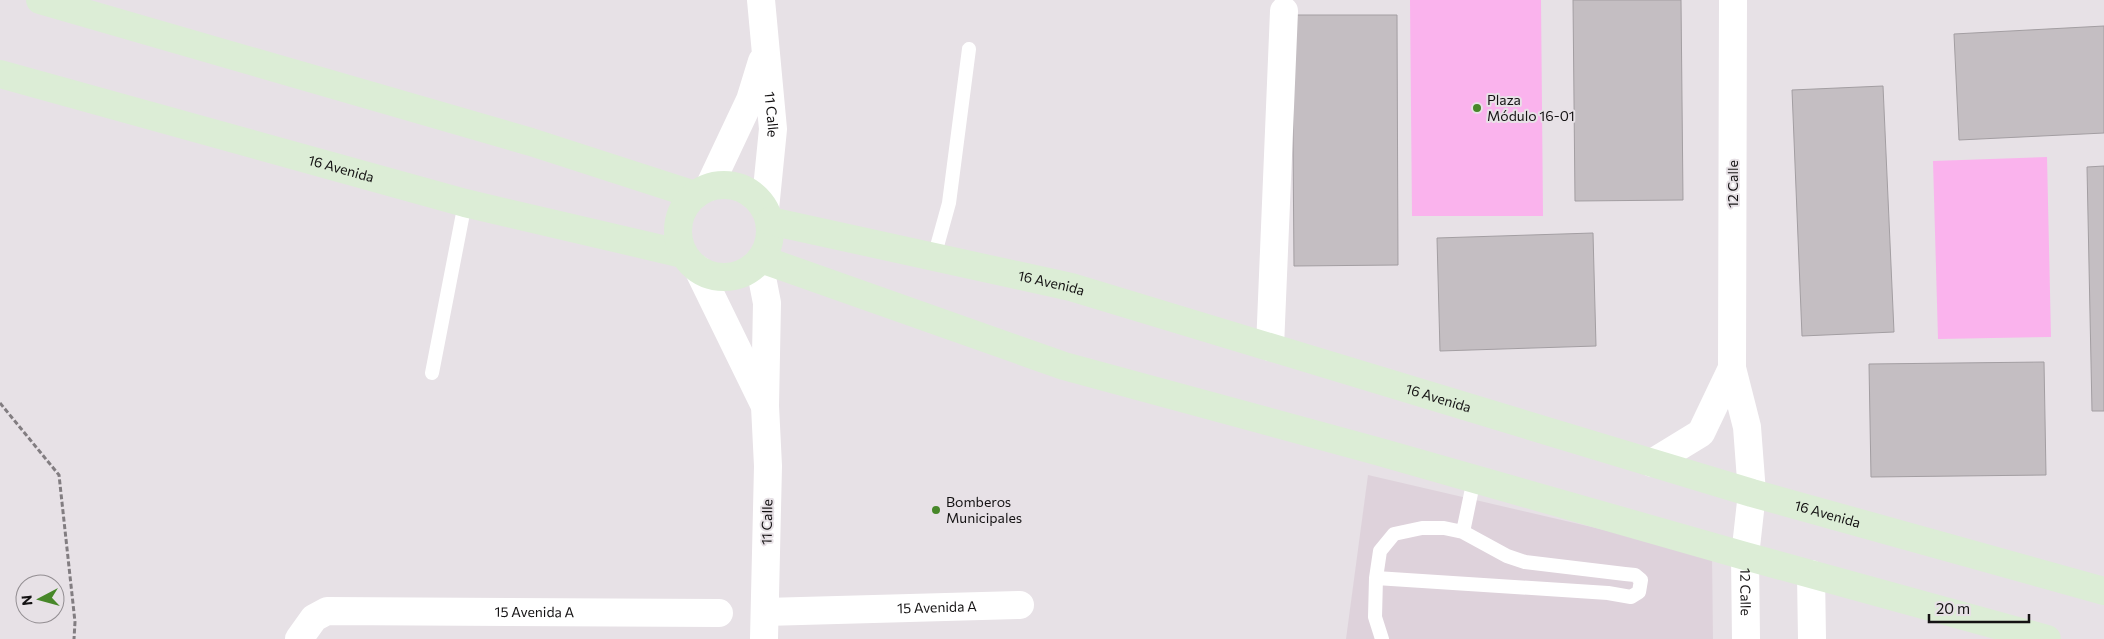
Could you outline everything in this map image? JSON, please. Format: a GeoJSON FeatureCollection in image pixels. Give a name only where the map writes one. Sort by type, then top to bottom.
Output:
{"type":"FeatureCollection","features":[{"type":"Feature","properties":{"kind":"main road"},"geometry":{"type":"LineString","coordinates":[[40,0],[702,191]]}},
{"type":"Feature","properties":{"kind":"main road","name":"16 Avenida"},"geometry":{"type":"LineString","coordinates":[[0,74],[465,203],[690,262]]}},
{"type":"Feature","properties":{"kind":"main road"},"geometry":{"type":"LineString","coordinates":[[726,184],[742,188],[755,196],[768,215],[771,234],[768,248],[760,261],[746,272],[730,278],[713,276],[690,262],[678,233],[682,212],[702,191],[726,184]]}},
{"type":"Feature","properties":{"kind":"main road","name":"16 Avenida"},"geometry":{"type":"LineString","coordinates":[[768,215],[934,258],[1070,287],[1752,493],[2104,591]]}},
{"type":"Feature","properties":{"kind":"main road"},"geometry":{"type":"LineString","coordinates":[[760,261],[1064,366],[2046,639]]}},
{"type":"Feature","properties":{"kind":"street","name":"11 Calle"},"geometry":{"type":"LineString","coordinates":[[761,0],[773,129],[768,215]]}},
{"type":"Feature","properties":{"kind":"street","name":"12 Calle"},"geometry":{"type":"LineString","coordinates":[[1734,0],[1732,368],[1746,427],[1752,493],[1744,556],[1746,639]]}},
{"type":"Feature","properties":{"kind":"street"},"geometry":{"type":"LineString","coordinates":[[1270,347],[1284,11]]}},
{"type":"Feature","properties":{"kind":"street","name":"11 Calle"},"geometry":{"type":"LineString","coordinates":[[702,191],[750,100],[766,50]]}},
{"type":"Feature","properties":{"kind":"street","name":"11 Calle"},"geometry":{"type":"LineString","coordinates":[[760,261],[767,303],[765,406],[768,466],[764,639]]}},
{"type":"Feature","properties":{"kind":"street","name":"11 Calle"},"geometry":{"type":"LineString","coordinates":[[690,262],[765,406]]}},
{"type":"Feature","properties":{"kind":"street","name":"12 Calle"},"geometry":{"type":"LineString","coordinates":[[1652,463],[1701,433],[1732,368]]}},
{"type":"Feature","properties":{"kind":"street"},"geometry":{"type":"LineString","coordinates":[[1811,574],[1812,639]]}},
{"type":"Feature","properties":{"kind":"street","name":"15 Avenida A"},"geometry":{"type":"LineString","coordinates":[[765,612],[1020,604]]}},
{"type":"Feature","properties":{"kind":"street","name":"15 Avenida A"},"geometry":{"type":"LineString","coordinates":[[298,639],[314,618],[327,611],[719,613]]}},
{"type":"Feature","properties":{"kind":"lane"},"geometry":{"type":"LineString","coordinates":[[934,258],[949,203],[968,49]]}},
{"type":"Feature","properties":{"kind":"lane"},"geometry":{"type":"LineString","coordinates":[[432,373],[465,203]]}},
{"type":"Feature","properties":{"kind":"lane"},"geometry":{"type":"LineString","coordinates":[[1463,532],[1474,479]]}},
{"type":"Feature","properties":{"kind":"lane"},"geometry":{"type":"LineString","coordinates":[[1376,578],[1632,597],[1639,592],[1641,580],[1635,576],[1525,562],[1507,556],[1463,532],[1444,528],[1422,528],[1394,534],[1380,551],[1376,578],[1375,617],[1382,639]]}},
{"type":"Feature","properties":{"kind":"path"},"geometry":{"type":"LineString","coordinates":[[0,403],[59,475],[74,622],[74,639]]}},
{"type":"Feature","properties":{"kind":"shaded area","name":"Plaza Módulo 16-01"},"geometry":{"type":"Polygon","coordinates":[[[1410,0],[1541,0],[1543,216],[1412,216],[1410,0]]]}},
{"type":"Feature","properties":{"kind":"shaded area"},"geometry":{"type":"Polygon","coordinates":[[[2047,157],[2051,337],[1938,339],[1933,161],[2047,157]]]}},
{"type":"Feature","properties":{"kind":"shaded area"},"geometry":{"type":"Polygon","coordinates":[[[1368,475],[1712,555],[1713,639],[1346,639],[1368,475]]]}},
{"type":"Feature","properties":{"kind":"building"},"geometry":{"type":"Polygon","coordinates":[[[1573,0],[1681,0],[1683,200],[1575,201],[1573,0]]]}},
{"type":"Feature","properties":{"kind":"building"},"geometry":{"type":"Polygon","coordinates":[[[1292,15],[1397,15],[1398,265],[1294,266],[1292,15]]]}},
{"type":"Feature","properties":{"kind":"building"},"geometry":{"type":"Polygon","coordinates":[[[2104,26],[2104,133],[1959,140],[1954,34],[2104,26]]]}},
{"type":"Feature","properties":{"kind":"building"},"geometry":{"type":"Polygon","coordinates":[[[1883,86],[1894,332],[1802,336],[1792,90],[1883,86]]]}},
{"type":"Feature","properties":{"kind":"building"},"geometry":{"type":"Polygon","coordinates":[[[2104,166],[2104,411],[2092,411],[2087,167],[2104,166]]]}},
{"type":"Feature","properties":{"kind":"building"},"geometry":{"type":"Polygon","coordinates":[[[1593,233],[1596,346],[1440,351],[1437,238],[1593,233]]]}},
{"type":"Feature","properties":{"kind":"building"},"geometry":{"type":"Polygon","coordinates":[[[2044,362],[2046,475],[1871,477],[1869,364],[2044,362]]]}},
{"type":"Feature","properties":{"kind":"place","name":"Plaza Módulo 16-01"},"geometry":{"type":"Point","coordinates":[1477,108]}},
{"type":"Feature","properties":{"kind":"place","name":"Bomberos Municipales"},"geometry":{"type":"Point","coordinates":[936,510]}}]}
